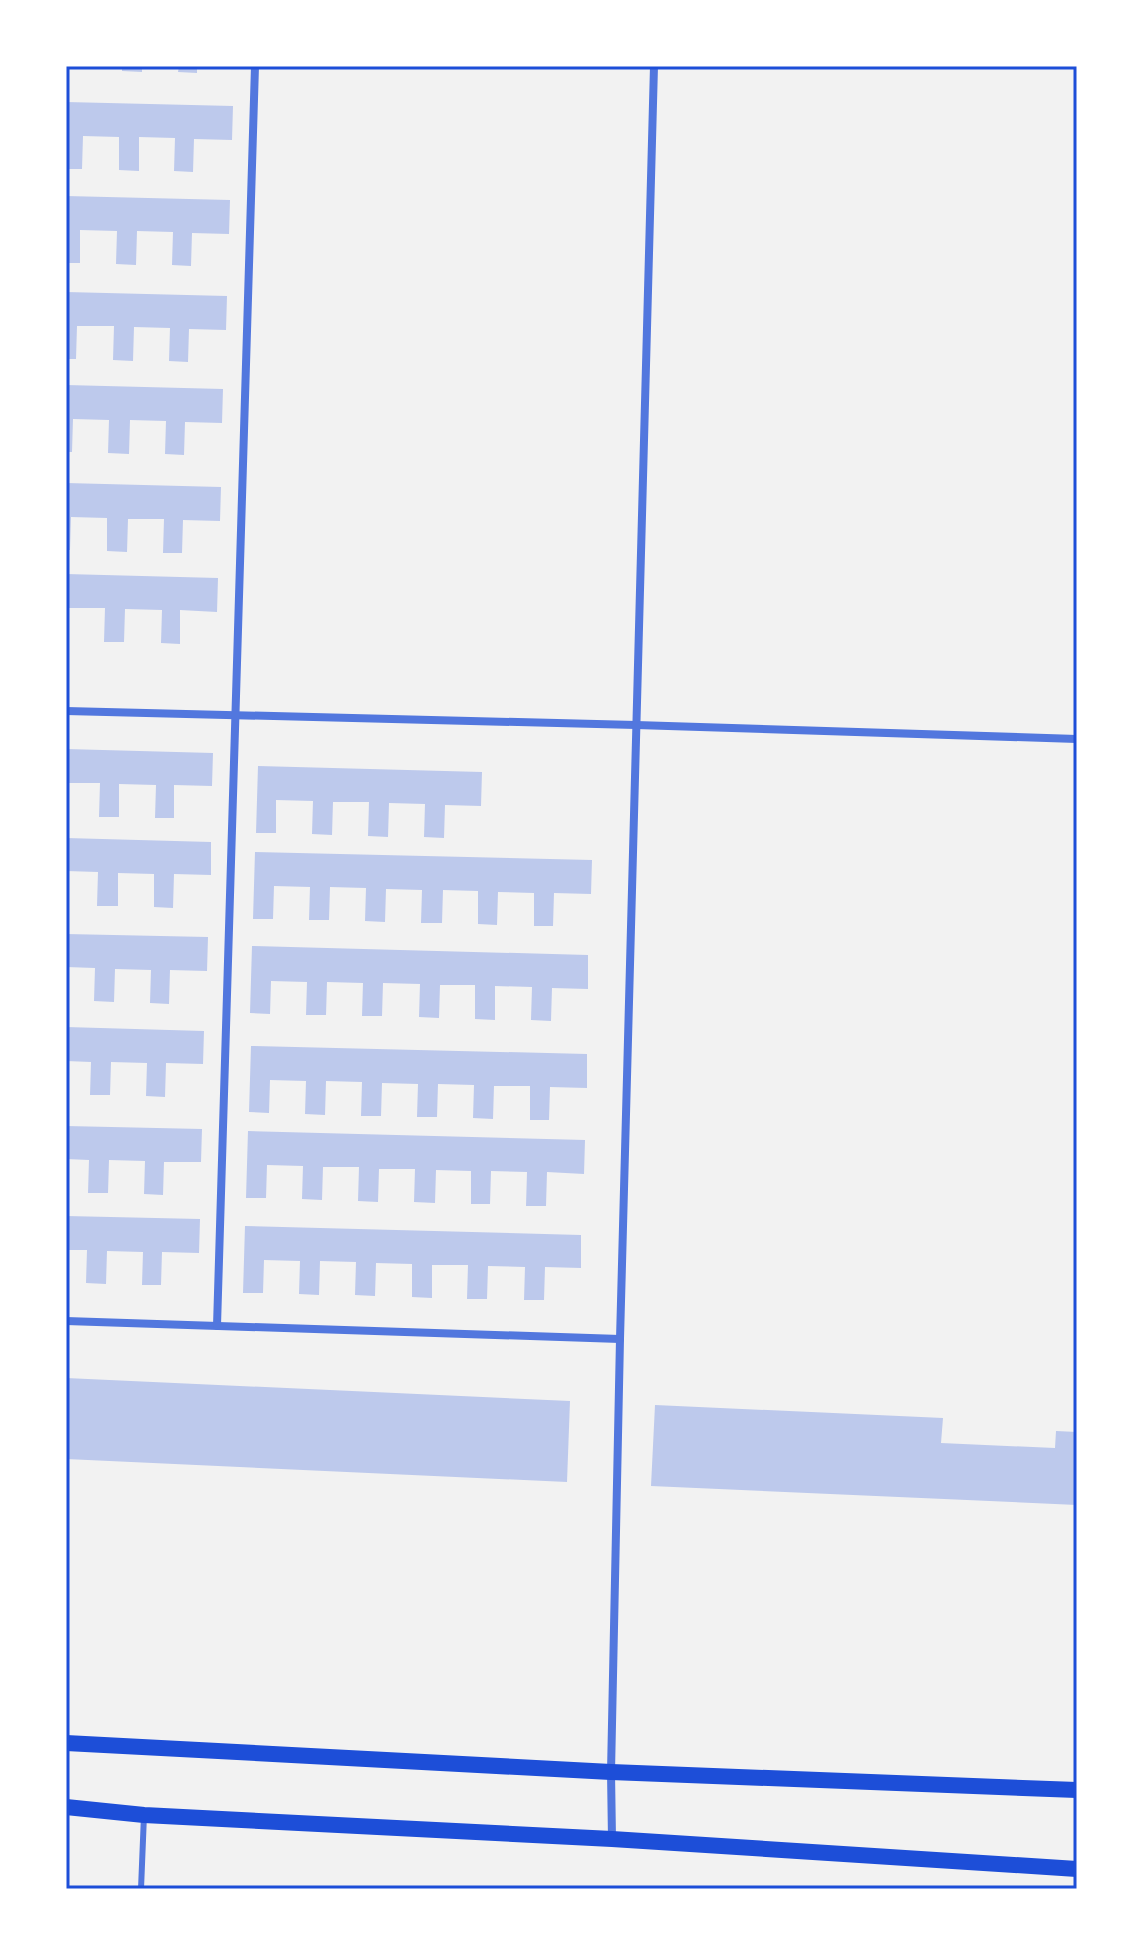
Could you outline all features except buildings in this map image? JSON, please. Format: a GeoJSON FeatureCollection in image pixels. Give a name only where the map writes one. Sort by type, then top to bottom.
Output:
{"type":"FeatureCollection","features":[{"type":"Feature","properties":{"kind":"main road"},"geometry":{"type":"LineString","coordinates":[[66,1743],[611,1772],[1077,1790]]}},
{"type":"Feature","properties":{"kind":"main road"},"geometry":{"type":"LineString","coordinates":[[66,1807],[144,1815],[612,1839],[1077,1869]]}},
{"type":"Feature","properties":{"kind":"street"},"geometry":{"type":"LineString","coordinates":[[217,1326],[255,66]]}},
{"type":"Feature","properties":{"kind":"street"},"geometry":{"type":"LineString","coordinates":[[612,1839],[620,1339],[654,66]]}},
{"type":"Feature","properties":{"kind":"street"},"geometry":{"type":"LineString","coordinates":[[66,711],[1077,739]]}},
{"type":"Feature","properties":{"kind":"street"},"geometry":{"type":"LineString","coordinates":[[66,1321],[620,1339]]}},
{"type":"Feature","properties":{"kind":"lane"},"geometry":{"type":"LineString","coordinates":[[141,1889],[144,1815]]}}]}
